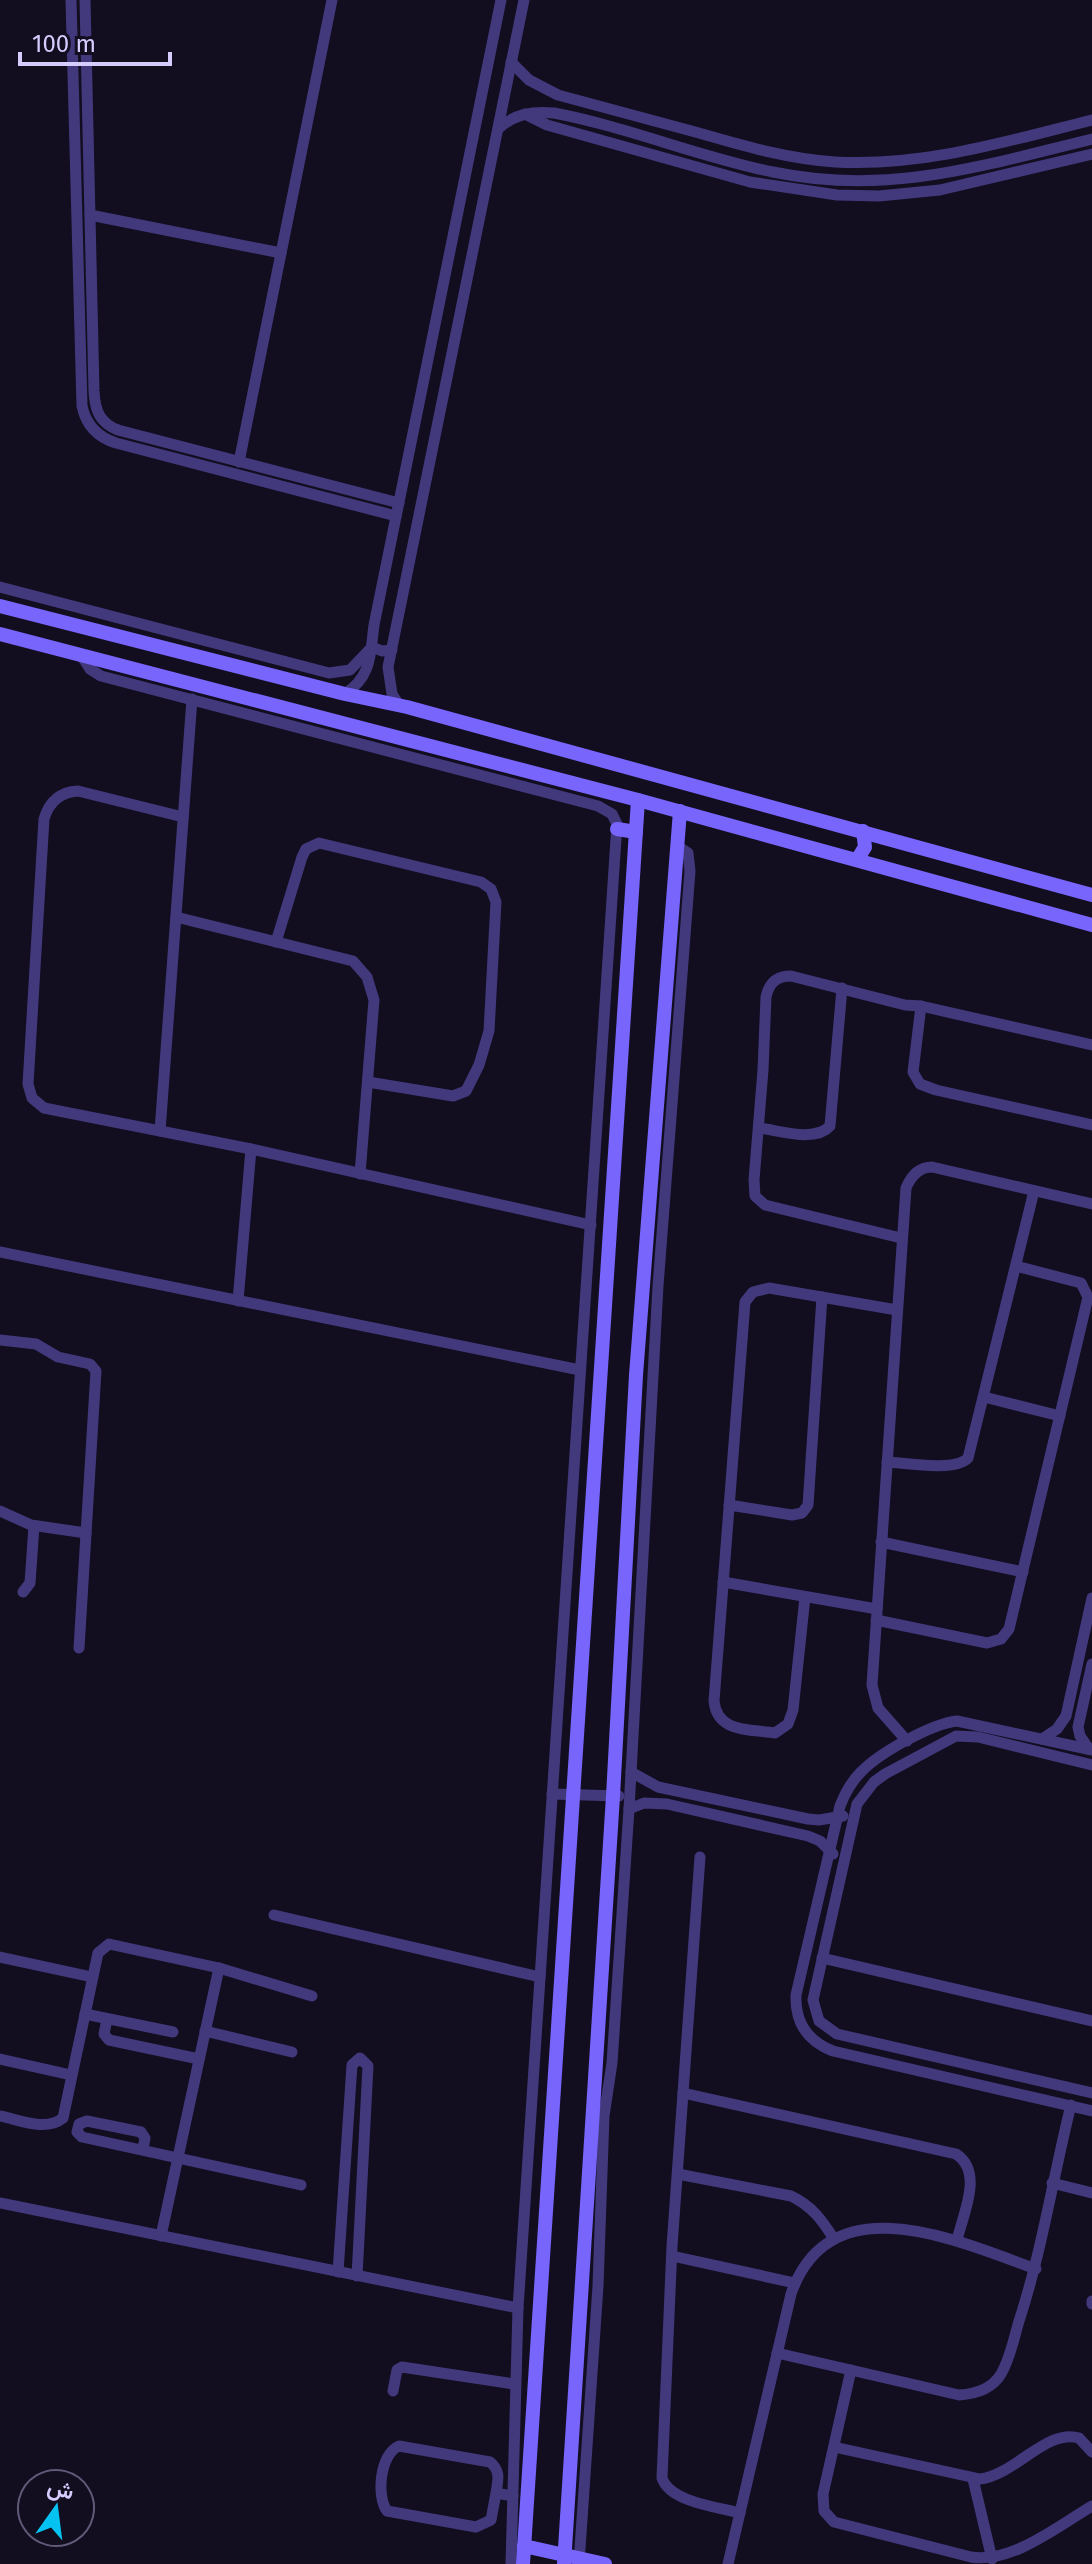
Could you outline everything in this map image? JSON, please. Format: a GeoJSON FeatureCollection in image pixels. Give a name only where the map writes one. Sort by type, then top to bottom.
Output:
{"type":"FeatureCollection","features":[{"type":"Feature","properties":{"kind":"street"},"geometry":{"type":"LineString","coordinates":[[71,0],[82,406],[90,427],[104,439],[116,443],[396,516]]}},
{"type":"Feature","properties":{"kind":"street"},"geometry":{"type":"LineString","coordinates":[[85,0],[94,391],[100,418],[118,430],[399,503]]}},
{"type":"Feature","properties":{"kind":"street"},"geometry":{"type":"LineString","coordinates":[[239,462],[332,0]]}},
{"type":"Feature","properties":{"kind":"street"},"geometry":{"type":"LineString","coordinates":[[345,694],[363,679],[369,668],[396,516],[501,0]]}},
{"type":"Feature","properties":{"kind":"street"},"geometry":{"type":"LineString","coordinates":[[399,705],[389,681],[392,650],[524,0]]}},
{"type":"Feature","properties":{"kind":"street"},"geometry":{"type":"LineString","coordinates":[[511,62],[537,86],[558,95],[765,151],[837,162],[937,156],[1092,120]]}},
{"type":"Feature","properties":{"kind":"street"},"geometry":{"type":"LineString","coordinates":[[554,113],[558,95]]}},
{"type":"Feature","properties":{"kind":"street"},"geometry":{"type":"LineString","coordinates":[[497,130],[506,121],[525,114],[554,113],[753,168],[838,181],[888,181],[938,176],[1092,139]]}},
{"type":"Feature","properties":{"kind":"street"},"geometry":{"type":"LineString","coordinates":[[525,114],[547,125],[750,182],[837,195],[889,195],[940,190],[1092,154]]}},
{"type":"Feature","properties":{"kind":"street"},"geometry":{"type":"LineString","coordinates":[[90,215],[281,253]]}},
{"type":"Feature","properties":{"kind":"street"},"geometry":{"type":"LineString","coordinates":[[454,233],[476,238]]}},
{"type":"Feature","properties":{"kind":"street"},"geometry":{"type":"LineString","coordinates":[[0,587],[329,673],[350,670],[372,647]]}},
{"type":"Feature","properties":{"kind":"street"},"geometry":{"type":"LineString","coordinates":[[4,608],[399,705],[1092,895]]}},
{"type":"Feature","properties":{"kind":"street"},"geometry":{"type":"LineString","coordinates":[[0,634],[680,811],[1092,925]]}},
{"type":"Feature","properties":{"kind":"street"},"geometry":{"type":"LineString","coordinates":[[372,647],[382,651],[392,650]]}},
{"type":"Feature","properties":{"kind":"street"},"geometry":{"type":"LineString","coordinates":[[81,655],[90,669],[101,676],[598,806],[612,814],[617,829],[518,2308],[511,2564]]}},
{"type":"Feature","properties":{"kind":"street"},"geometry":{"type":"LineString","coordinates":[[160,1131],[192,699]]}},
{"type":"Feature","properties":{"kind":"street"},"geometry":{"type":"LineString","coordinates":[[183,817],[78,791],[66,792],[48,807],[44,819],[29,1069],[29,1094],[35,1102],[44,1108],[251,1149],[591,1225]]}},
{"type":"Feature","properties":{"kind":"street"},"geometry":{"type":"LineString","coordinates":[[523,2564],[638,800]]}},
{"type":"Feature","properties":{"kind":"street"},"geometry":{"type":"LineString","coordinates":[[564,2559],[613,1796],[637,1359],[680,811]]}},
{"type":"Feature","properties":{"kind":"street"},"geometry":{"type":"LineString","coordinates":[[617,829],[636,832]]}},
{"type":"Feature","properties":{"kind":"street"},"geometry":{"type":"LineString","coordinates":[[857,860],[865,847],[863,831]]}},
{"type":"Feature","properties":{"kind":"street"},"geometry":{"type":"LineString","coordinates":[[276,942],[303,853],[319,843],[481,882],[494,893],[489,1031],[479,1065],[466,1091],[453,1096],[368,1082]]}},
{"type":"Feature","properties":{"kind":"street"},"geometry":{"type":"LineString","coordinates":[[897,870],[894,854],[905,843]]}},
{"type":"Feature","properties":{"kind":"street"},"geometry":{"type":"LineString","coordinates":[[579,2561],[598,2286],[603,2130],[612,2063],[631,1772],[658,1286],[690,871],[688,853],[677,846]]}},
{"type":"Feature","properties":{"kind":"street"},"geometry":{"type":"LineString","coordinates":[[176,917],[353,961],[367,977],[374,1000],[360,1174]]}},
{"type":"Feature","properties":{"kind":"street"},"geometry":{"type":"LineString","coordinates":[[901,1238],[759,1202],[753,1189],[768,988],[773,981],[782,976],[791,976],[905,1005],[1092,1045]]}},
{"type":"Feature","properties":{"kind":"street"},"geometry":{"type":"LineString","coordinates":[[759,1128],[813,1135],[826,1131],[830,1126],[842,988]]}},
{"type":"Feature","properties":{"kind":"street"},"geometry":{"type":"LineString","coordinates":[[921,1006],[913,1072],[920,1084],[1092,1125]]}},
{"type":"Feature","properties":{"kind":"street"},"geometry":{"type":"LineString","coordinates":[[238,1301],[251,1149]]}},
{"type":"Feature","properties":{"kind":"street"},"geometry":{"type":"LineString","coordinates":[[907,1741],[878,1708],[872,1693],[906,1188],[914,1174],[926,1167],[1092,1204]]}},
{"type":"Feature","properties":{"kind":"street"},"geometry":{"type":"LineString","coordinates":[[887,1462],[952,1466],[964,1463],[971,1452],[1034,1191]]}},
{"type":"Feature","properties":{"kind":"street"},"geometry":{"type":"LineString","coordinates":[[0,1252],[580,1370]]}},
{"type":"Feature","properties":{"kind":"street"},"geometry":{"type":"LineString","coordinates":[[723,1582],[805,1597],[980,1642],[1001,1639],[1009,1629],[1087,1302],[1087,1292],[1076,1281],[1016,1266]]}},
{"type":"Feature","properties":{"kind":"street"},"geometry":{"type":"LineString","coordinates":[[805,1597],[793,1710],[788,1724],[775,1733],[728,1726],[717,1716],[714,1701],[745,1302],[753,1292],[764,1288],[897,1310]]}},
{"type":"Feature","properties":{"kind":"street"},"geometry":{"type":"LineString","coordinates":[[729,1505],[797,1515],[808,1505],[822,1297]]}},
{"type":"Feature","properties":{"kind":"street"},"geometry":{"type":"LineString","coordinates":[[0,1340],[36,1344],[58,1357],[90,1364],[96,1371],[79,1648]]}},
{"type":"Feature","properties":{"kind":"street"},"geometry":{"type":"LineString","coordinates":[[984,1397],[1060,1416]]}},
{"type":"Feature","properties":{"kind":"street"},"geometry":{"type":"LineString","coordinates":[[0,1511],[34,1526],[86,1533]]}},
{"type":"Feature","properties":{"kind":"street"},"geometry":{"type":"LineString","coordinates":[[23,1592],[30,1583],[34,1526]]}},
{"type":"Feature","properties":{"kind":"street"},"geometry":{"type":"LineString","coordinates":[[881,1542],[1023,1572]]}},
{"type":"Feature","properties":{"kind":"street"},"geometry":{"type":"LineString","coordinates":[[1042,1739],[1057,1729],[1066,1716],[1092,1598]]}},
{"type":"Feature","properties":{"kind":"street"},"geometry":{"type":"LineString","coordinates":[[1091,1750],[1084,1744],[1078,1727],[1092,1664]]}},
{"type":"Feature","properties":{"kind":"street"},"geometry":{"type":"LineString","coordinates":[[1091,1750],[957,1721],[937,1726],[907,1741],[859,1774],[844,1796],[838,1815],[796,1995],[799,2021],[806,2033],[824,2048],[1092,2111]]}},
{"type":"Feature","properties":{"kind":"street"},"geometry":{"type":"LineString","coordinates":[[1092,1765],[978,1737],[956,1736],[874,1782],[857,1804],[813,2000],[819,2021],[837,2034],[1092,2093]]}},
{"type":"Feature","properties":{"kind":"street"},"geometry":{"type":"LineString","coordinates":[[614,1771],[631,1772],[658,1787],[808,1819],[844,1816],[852,1824]]}},
{"type":"Feature","properties":{"kind":"street"},"geometry":{"type":"LineString","coordinates":[[552,1794],[613,1796],[629,1803],[667,1804],[808,1836],[820,1841],[836,1855],[844,1854]]}},
{"type":"Feature","properties":{"kind":"street"},"geometry":{"type":"LineString","coordinates":[[700,1857],[672,2256],[662,2478],[664,2486],[676,2496],[740,2513]]}},
{"type":"Feature","properties":{"kind":"street"},"geometry":{"type":"LineString","coordinates":[[274,1915],[540,1977]]}},
{"type":"Feature","properties":{"kind":"street"},"geometry":{"type":"LineString","coordinates":[[0,2116],[42,2125],[56,2123],[63,2118],[98,1953],[109,1944],[219,1968],[312,1996]]}},
{"type":"Feature","properties":{"kind":"street"},"geometry":{"type":"LineString","coordinates":[[0,1957],[92,1977]]}},
{"type":"Feature","properties":{"kind":"street"},"geometry":{"type":"LineString","coordinates":[[822,1958],[1092,2021]]}},
{"type":"Feature","properties":{"kind":"street"},"geometry":{"type":"LineString","coordinates":[[161,2236],[219,1968]]}},
{"type":"Feature","properties":{"kind":"street"},"geometry":{"type":"LineString","coordinates":[[85,2014],[170,2032],[163,2051]]}},
{"type":"Feature","properties":{"kind":"street"},"geometry":{"type":"LineString","coordinates":[[107,2019],[104,2034],[109,2040],[199,2059]]}},
{"type":"Feature","properties":{"kind":"street"},"geometry":{"type":"LineString","coordinates":[[205,2031],[292,2052]]}},
{"type":"Feature","properties":{"kind":"street"},"geometry":{"type":"LineString","coordinates":[[931,2073],[935,2057]]}},
{"type":"Feature","properties":{"kind":"street"},"geometry":{"type":"LineString","coordinates":[[338,2272],[352,2065],[360,2058],[368,2066],[357,2276]]}},
{"type":"Feature","properties":{"kind":"street"},"geometry":{"type":"LineString","coordinates":[[0,2059],[71,2075]]}},
{"type":"Feature","properties":{"kind":"street"},"geometry":{"type":"LineString","coordinates":[[683,2093],[956,2154],[968,2165],[971,2180],[957,2240]]}},
{"type":"Feature","properties":{"kind":"street"},"geometry":{"type":"LineString","coordinates":[[777,2353],[959,2395],[984,2390],[1002,2373],[1036,2269],[1071,2105]]}},
{"type":"Feature","properties":{"kind":"street"},"geometry":{"type":"LineString","coordinates":[[143,2149],[145,2138],[141,2132],[87,2121],[79,2124],[77,2132],[82,2137],[301,2185]]}},
{"type":"Feature","properties":{"kind":"street"},"geometry":{"type":"LineString","coordinates":[[678,2174],[791,2196],[814,2211],[834,2239]]}},
{"type":"Feature","properties":{"kind":"street"},"geometry":{"type":"LineString","coordinates":[[1052,2183],[1092,2193]]}},
{"type":"Feature","properties":{"kind":"street"},"geometry":{"type":"LineString","coordinates":[[344,2184],[362,2185]]}},
{"type":"Feature","properties":{"kind":"street"},"geometry":{"type":"LineString","coordinates":[[0,2203],[518,2308]]}},
{"type":"Feature","properties":{"kind":"street"},"geometry":{"type":"LineString","coordinates":[[728,2564],[795,2283],[811,2258],[834,2239],[859,2229],[883,2227],[957,2240],[1036,2269]]}},
{"type":"Feature","properties":{"kind":"street"},"geometry":{"type":"LineString","coordinates":[[672,2256],[795,2283]]}},
{"type":"Feature","properties":{"kind":"street"},"geometry":{"type":"LineString","coordinates":[[393,2391],[397,2370],[402,2367],[514,2384]]}},
{"type":"Feature","properties":{"kind":"street"},"geometry":{"type":"LineString","coordinates":[[851,2370],[822,2502],[824,2511],[834,2522],[971,2557],[992,2559],[1012,2553],[1092,2506]]}},
{"type":"Feature","properties":{"kind":"street"},"geometry":{"type":"LineString","coordinates":[[834,2447],[973,2479],[1001,2474],[1062,2436],[1079,2438],[1092,2452]]}},
{"type":"Feature","properties":{"kind":"street"},"geometry":{"type":"LineString","coordinates":[[399,2446],[490,2462],[497,2467],[499,2474],[496,2493],[491,2520],[476,2527],[387,2511],[380,2496],[387,2456],[399,2446]]}},
{"type":"Feature","properties":{"kind":"street"},"geometry":{"type":"LineString","coordinates":[[973,2479],[992,2559]]}},
{"type":"Feature","properties":{"kind":"street"},"geometry":{"type":"LineString","coordinates":[[496,2493],[513,2496]]}},
{"type":"Feature","properties":{"kind":"street"},"geometry":{"type":"LineString","coordinates":[[524,2546],[564,2559],[605,2564]]}}]}
